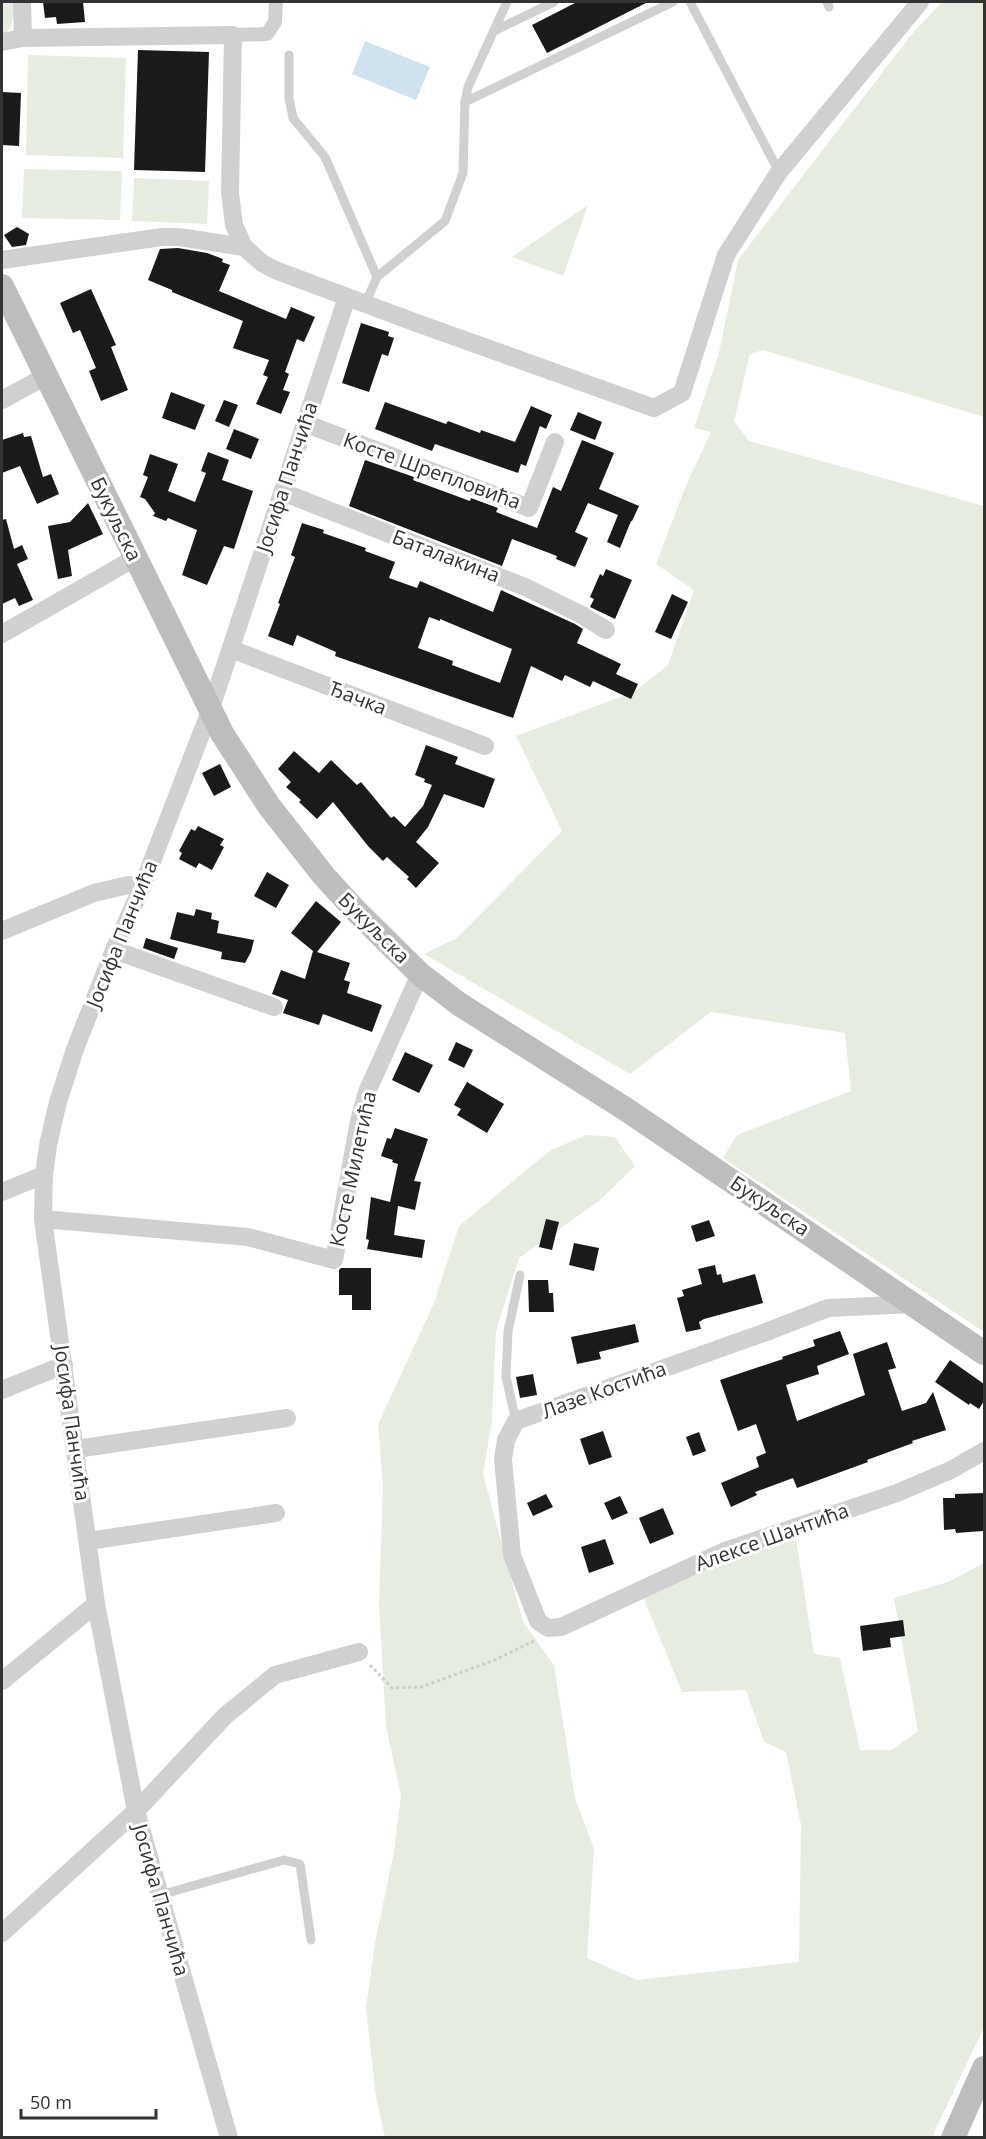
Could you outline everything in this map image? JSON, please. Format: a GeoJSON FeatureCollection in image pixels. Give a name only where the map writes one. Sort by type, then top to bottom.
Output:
{"type":"FeatureCollection","features":[{"type":"Feature","properties":{"kind":"main road","name":"Букуљска"},"geometry":{"type":"LineString","coordinates":[[2,286],[210,711],[244,771],[295,841],[355,910],[420,974],[462,1006],[627,1110],[984,1353]]}},
{"type":"Feature","properties":{"kind":"main road"},"geometry":{"type":"LineString","coordinates":[[953,2138],[984,2068]]}},
{"type":"Feature","properties":{"kind":"street"},"geometry":{"type":"LineString","coordinates":[[22,2],[23,39]]}},
{"type":"Feature","properties":{"kind":"street"},"geometry":{"type":"LineString","coordinates":[[2,42],[23,39],[267,34],[275,22],[276,2]]}},
{"type":"Feature","properties":{"kind":"street"},"geometry":{"type":"LineString","coordinates":[[233,35],[230,193],[234,225],[244,247],[275,270],[654,408],[682,393],[726,255],[779,172],[920,2]]}},
{"type":"Feature","properties":{"kind":"street"},"geometry":{"type":"LineString","coordinates":[[2,260],[162,237],[179,237],[244,247]]}},
{"type":"Feature","properties":{"kind":"street","name":"Јосифа Панчића"},"geometry":{"type":"LineString","coordinates":[[229,2138],[136,1811],[96,1604],[43,1219],[44,1174],[58,1102],[75,1049],[142,887],[210,711],[347,297]]}},
{"type":"Feature","properties":{"kind":"street"},"geometry":{"type":"LineString","coordinates":[[2,400],[46,376]]}},
{"type":"Feature","properties":{"kind":"street","name":"Косте Шрепловића"},"geometry":{"type":"LineString","coordinates":[[304,423],[529,508],[555,442]]}},
{"type":"Feature","properties":{"kind":"street","name":"Баталакина"},"geometry":{"type":"LineString","coordinates":[[282,492],[525,587],[580,614],[606,630]]}},
{"type":"Feature","properties":{"kind":"street"},"geometry":{"type":"LineString","coordinates":[[2,634],[135,558]]}},
{"type":"Feature","properties":{"kind":"street","name":"Ђачка"},"geometry":{"type":"LineString","coordinates":[[231,649],[485,746]]}},
{"type":"Feature","properties":{"kind":"street"},"geometry":{"type":"LineString","coordinates":[[2,931],[94,893],[128,885],[142,887]]}},
{"type":"Feature","properties":{"kind":"street"},"geometry":{"type":"LineString","coordinates":[[114,950],[274,1006]]}},
{"type":"Feature","properties":{"kind":"street","name":"Косте Милетића"},"geometry":{"type":"LineString","coordinates":[[43,1219],[248,1238],[334,1260],[359,1121],[367,1092],[420,974]]}},
{"type":"Feature","properties":{"kind":"street"},"geometry":{"type":"LineString","coordinates":[[2,1192],[44,1174]]}},
{"type":"Feature","properties":{"kind":"street","name":"Лазе Костића"},"geometry":{"type":"LineString","coordinates":[[561,1628],[548,1628],[538,1621],[512,1555],[503,1459],[506,1440],[516,1422],[828,1308],[915,1304]]}},
{"type":"Feature","properties":{"kind":"street"},"geometry":{"type":"LineString","coordinates":[[2,1390],[64,1365]]}},
{"type":"Feature","properties":{"kind":"street"},"geometry":{"type":"LineString","coordinates":[[76,1449],[287,1418]]}},
{"type":"Feature","properties":{"kind":"street","name":"Алексе Шантића"},"geometry":{"type":"LineString","coordinates":[[561,1628],[725,1551],[897,1493],[951,1470],[984,1451]]}},
{"type":"Feature","properties":{"kind":"street"},"geometry":{"type":"LineString","coordinates":[[88,1541],[276,1513]]}},
{"type":"Feature","properties":{"kind":"street"},"geometry":{"type":"LineString","coordinates":[[2,1681],[96,1604]]}},
{"type":"Feature","properties":{"kind":"street"},"geometry":{"type":"LineString","coordinates":[[2,1933],[136,1811],[225,1716],[275,1675],[359,1652]]}},
{"type":"Feature","properties":{"kind":"lane"},"geometry":{"type":"LineString","coordinates":[[365,304],[377,277],[445,221],[463,173],[465,102],[468,87],[507,2]]}},
{"type":"Feature","properties":{"kind":"lane"},"geometry":{"type":"LineString","coordinates":[[494,31],[554,2]]}},
{"type":"Feature","properties":{"kind":"lane"},"geometry":{"type":"LineString","coordinates":[[465,102],[673,2]]}},
{"type":"Feature","properties":{"kind":"lane"},"geometry":{"type":"LineString","coordinates":[[690,2],[779,172]]}},
{"type":"Feature","properties":{"kind":"lane"},"geometry":{"type":"LineString","coordinates":[[289,55],[289,98],[293,118],[325,157],[377,277]]}},
{"type":"Feature","properties":{"kind":"lane"},"geometry":{"type":"LineString","coordinates":[[516,1422],[506,1377],[508,1331],[520,1275]]}},
{"type":"Feature","properties":{"kind":"lane"},"geometry":{"type":"LineString","coordinates":[[160,1895],[284,1860],[300,1864],[311,1940]]}},
{"type":"Feature","properties":{"kind":"path"},"geometry":{"type":"LineString","coordinates":[[359,1652],[392,1688],[421,1687],[495,1660],[561,1628]]}},
{"type":"Feature","properties":{"kind":"shaded area"},"geometry":{"type":"Polygon","coordinates":[[[2,2],[14,2],[11,25],[2,36],[2,2]]]}},
{"type":"Feature","properties":{"kind":"shaded area"},"geometry":{"type":"Polygon","coordinates":[[[942,2],[984,2],[984,417],[763,350],[750,354],[734,421],[749,441],[984,506],[984,1332],[723,1158],[737,1135],[851,1091],[845,1033],[711,1012],[630,1074],[424,954],[457,938],[562,831],[516,736],[634,692],[668,665],[694,590],[656,564],[687,483],[711,432],[694,428],[719,353],[738,260],[912,34],[942,2]]]}},
{"type":"Feature","properties":{"kind":"shaded area"},"geometry":{"type":"Polygon","coordinates":[[[28,55],[126,58],[123,158],[26,155],[28,55]]]}},
{"type":"Feature","properties":{"kind":"shaded area"},"geometry":{"type":"Polygon","coordinates":[[[24,169],[122,171],[120,220],[22,218],[24,169]]]}},
{"type":"Feature","properties":{"kind":"shaded area"},"geometry":{"type":"Polygon","coordinates":[[[134,178],[209,181],[207,224],[132,221],[134,178]]]}},
{"type":"Feature","properties":{"kind":"shaded area"},"geometry":{"type":"Polygon","coordinates":[[[588,205],[563,276],[512,257],[588,205]]]}},
{"type":"Feature","properties":{"kind":"shaded area"},"geometry":{"type":"Polygon","coordinates":[[[586,1135],[615,1137],[635,1166],[599,1201],[519,1258],[496,1331],[492,1420],[483,1474],[523,1622],[554,1665],[575,1798],[594,1849],[587,1958],[637,1980],[799,1962],[801,1825],[786,1752],[764,1742],[746,1690],[682,1692],[643,1597],[722,1559],[796,1539],[814,1654],[840,1658],[860,1750],[892,1750],[918,1731],[894,1598],[948,1582],[984,1563],[984,2027],[932,2137],[385,2137],[376,2097],[366,2009],[375,1943],[394,1852],[401,1796],[386,1726],[379,1604],[383,1485],[378,1424],[434,1303],[459,1226],[551,1150],[586,1135]]]}},
{"type":"Feature","properties":{"kind":"water"},"geometry":{"type":"Polygon","coordinates":[[[365,41],[430,67],[416,100],[352,74],[365,41]]]}},
{"type":"Feature","properties":{"kind":"building"},"geometry":{"type":"Polygon","coordinates":[[[43,2],[83,2],[85,22],[57,24],[56,17],[45,18],[43,2]]]}},
{"type":"Feature","properties":{"kind":"building"},"geometry":{"type":"Polygon","coordinates":[[[577,2],[648,2],[547,53],[532,25],[577,2]]]}},
{"type":"Feature","properties":{"kind":"building"},"geometry":{"type":"Polygon","coordinates":[[[138,50],[209,52],[205,172],[134,170],[138,50]]]}},
{"type":"Feature","properties":{"kind":"building"},"geometry":{"type":"Polygon","coordinates":[[[2,92],[21,93],[19,146],[2,145],[2,92]]]}},
{"type":"Feature","properties":{"kind":"building"},"geometry":{"type":"Polygon","coordinates":[[[17,227],[29,234],[26,245],[12,247],[4,235],[17,227]]]}},
{"type":"Feature","properties":{"kind":"building"},"geometry":{"type":"Polygon","coordinates":[[[178,248],[207,253],[223,259],[222,262],[230,265],[219,291],[286,319],[291,307],[315,317],[304,342],[297,339],[285,372],[289,374],[283,390],[290,392],[281,414],[256,404],[268,377],[263,375],[269,360],[233,348],[243,321],[148,280],[160,249],[178,248]]]}},
{"type":"Feature","properties":{"kind":"building"},"geometry":{"type":"Polygon","coordinates":[[[91,289],[116,345],[111,347],[128,390],[101,401],[89,371],[96,368],[80,330],[73,333],[60,303],[91,289]]]}},
{"type":"Feature","properties":{"kind":"building"},"geometry":{"type":"Polygon","coordinates":[[[361,323],[389,332],[388,336],[394,338],[388,356],[382,354],[369,392],[342,383],[361,323]]]}},
{"type":"Feature","properties":{"kind":"building"},"geometry":{"type":"Polygon","coordinates":[[[171,392],[205,405],[195,430],[162,418],[171,392]]]}},
{"type":"Feature","properties":{"kind":"building"},"geometry":{"type":"Polygon","coordinates":[[[224,400],[238,405],[229,427],[215,421],[224,400]]]}},
{"type":"Feature","properties":{"kind":"building"},"geometry":{"type":"Polygon","coordinates":[[[385,402],[446,424],[448,421],[480,433],[481,430],[515,442],[531,406],[552,415],[546,429],[540,426],[526,466],[521,464],[518,473],[435,444],[432,451],[375,429],[385,402]]]}},
{"type":"Feature","properties":{"kind":"building"},"geometry":{"type":"Polygon","coordinates":[[[578,412],[602,422],[595,440],[570,430],[578,412]]]}},
{"type":"Feature","properties":{"kind":"building"},"geometry":{"type":"Polygon","coordinates":[[[234,429],[259,439],[251,459],[226,449],[234,429]]]}},
{"type":"Feature","properties":{"kind":"building"},"geometry":{"type":"Polygon","coordinates":[[[23,433],[24,437],[31,436],[43,477],[51,474],[59,494],[37,504],[20,466],[2,473],[2,440],[23,433]]]}},
{"type":"Feature","properties":{"kind":"building"},"geometry":{"type":"Polygon","coordinates":[[[582,440],[614,453],[599,489],[639,506],[620,548],[607,542],[618,515],[588,503],[575,532],[588,538],[575,567],[556,559],[557,556],[512,539],[502,566],[349,506],[365,460],[414,477],[413,480],[470,501],[471,498],[498,508],[496,512],[537,528],[553,487],[561,491],[582,440]]]}},
{"type":"Feature","properties":{"kind":"building"},"geometry":{"type":"Polygon","coordinates":[[[208,452],[229,460],[222,480],[253,491],[234,549],[224,546],[207,585],[182,575],[197,530],[168,518],[166,521],[153,516],[155,513],[145,499],[140,497],[148,477],[143,475],[150,454],[178,464],[168,491],[195,502],[206,473],[201,471],[208,452]]]}},
{"type":"Feature","properties":{"kind":"building"},"geometry":{"type":"Polygon","coordinates":[[[88,503],[103,534],[68,550],[72,576],[58,579],[48,526],[70,522],[88,503]]]}},
{"type":"Feature","properties":{"kind":"building"},"geometry":{"type":"Polygon","coordinates":[[[6,519],[14,549],[22,545],[28,559],[17,564],[33,600],[19,606],[15,598],[2,604],[2,520],[6,519]]]}},
{"type":"Feature","properties":{"kind":"building"},"geometry":{"type":"Polygon","coordinates":[[[302,523],[324,530],[323,533],[366,548],[365,551],[395,562],[389,578],[417,588],[420,581],[493,612],[501,590],[583,629],[577,643],[621,664],[616,674],[638,684],[631,699],[593,681],[590,687],[565,675],[562,681],[531,666],[513,718],[335,656],[336,652],[297,635],[293,646],[268,636],[295,557],[291,555],[302,523]],[[429,617],[418,648],[453,661],[452,665],[500,683],[512,649],[440,619],[440,621],[429,617]]]}},
{"type":"Feature","properties":{"kind":"building"},"geometry":{"type":"Polygon","coordinates":[[[606,569],[632,580],[615,619],[590,607],[594,599],[590,597],[600,574],[603,576],[606,569]]]}},
{"type":"Feature","properties":{"kind":"building"},"geometry":{"type":"Polygon","coordinates":[[[672,594],[688,602],[671,639],[655,632],[672,594]]]}},
{"type":"Feature","properties":{"kind":"building"},"geometry":{"type":"Polygon","coordinates":[[[426,745],[458,757],[455,764],[495,779],[484,808],[444,794],[428,827],[416,842],[439,863],[416,888],[407,879],[409,877],[387,857],[383,861],[368,846],[333,802],[317,819],[286,787],[291,782],[278,769],[294,751],[319,773],[331,760],[357,785],[361,782],[391,818],[394,816],[405,827],[423,806],[432,785],[415,775],[426,745]]]}},
{"type":"Feature","properties":{"kind":"building"},"geometry":{"type":"Polygon","coordinates":[[[220,764],[231,787],[214,796],[202,773],[220,764]]]}},
{"type":"Feature","properties":{"kind":"building"},"geometry":{"type":"Polygon","coordinates":[[[198,826],[224,839],[220,845],[224,847],[212,870],[199,863],[196,868],[179,859],[182,853],[179,851],[191,829],[195,831],[198,826]]]}},
{"type":"Feature","properties":{"kind":"building"},"geometry":{"type":"Polygon","coordinates":[[[267,872],[289,885],[276,908],[254,896],[267,872]]]}},
{"type":"Feature","properties":{"kind":"building"},"geometry":{"type":"Polygon","coordinates":[[[316,901],[341,922],[317,952],[350,963],[344,980],[350,982],[347,993],[382,1005],[372,1032],[323,1014],[319,1025],[283,1013],[288,1000],[272,994],[281,970],[305,979],[313,951],[291,933],[316,901]]]}},
{"type":"Feature","properties":{"kind":"building"},"geometry":{"type":"Polygon","coordinates":[[[196,909],[212,913],[211,919],[219,921],[217,933],[254,940],[245,963],[221,959],[222,952],[170,939],[177,912],[194,916],[196,909]]]}},
{"type":"Feature","properties":{"kind":"building"},"geometry":{"type":"Polygon","coordinates":[[[146,938],[178,948],[174,959],[143,948],[146,938]]]}},
{"type":"Feature","properties":{"kind":"building"},"geometry":{"type":"Polygon","coordinates":[[[456,1042],[473,1050],[464,1068],[448,1060],[456,1042]]]}},
{"type":"Feature","properties":{"kind":"building"},"geometry":{"type":"Polygon","coordinates":[[[405,1052],[433,1065],[419,1093],[392,1080],[405,1052]]]}},
{"type":"Feature","properties":{"kind":"building"},"geometry":{"type":"Polygon","coordinates":[[[467,1082],[504,1104],[487,1133],[457,1115],[461,1109],[454,1105],[467,1082]]]}},
{"type":"Feature","properties":{"kind":"building"},"geometry":{"type":"Polygon","coordinates":[[[395,1128],[428,1139],[414,1181],[421,1182],[415,1210],[398,1206],[394,1235],[425,1240],[422,1258],[367,1249],[371,1197],[390,1202],[398,1164],[381,1156],[387,1138],[391,1139],[395,1128]]]}},
{"type":"Feature","properties":{"kind":"building"},"geometry":{"type":"Polygon","coordinates":[[[546,1219],[559,1222],[552,1250],[539,1247],[546,1219]]]}},
{"type":"Feature","properties":{"kind":"building"},"geometry":{"type":"Polygon","coordinates":[[[709,1220],[715,1236],[696,1242],[691,1226],[709,1220]]]}},
{"type":"Feature","properties":{"kind":"building"},"geometry":{"type":"Polygon","coordinates":[[[574,1243],[599,1248],[594,1271],[569,1265],[574,1243]]]}},
{"type":"Feature","properties":{"kind":"building"},"geometry":{"type":"Polygon","coordinates":[[[715,1265],[717,1275],[721,1274],[723,1283],[755,1274],[763,1303],[704,1319],[699,1322],[701,1329],[686,1332],[677,1298],[684,1296],[682,1290],[702,1284],[698,1269],[715,1265]]]}},
{"type":"Feature","properties":{"kind":"building"},"geometry":{"type":"Polygon","coordinates":[[[341,1268],[371,1268],[371,1310],[352,1310],[352,1295],[339,1295],[339,1270],[341,1268]]]}},
{"type":"Feature","properties":{"kind":"building"},"geometry":{"type":"Polygon","coordinates":[[[528,1280],[548,1280],[549,1293],[553,1293],[554,1312],[529,1312],[528,1280]]]}},
{"type":"Feature","properties":{"kind":"building"},"geometry":{"type":"Polygon","coordinates":[[[635,1324],[639,1342],[599,1352],[601,1359],[577,1364],[571,1337],[635,1324]]]}},
{"type":"Feature","properties":{"kind":"building"},"geometry":{"type":"Polygon","coordinates":[[[840,1331],[849,1354],[817,1366],[819,1374],[786,1385],[797,1421],[865,1395],[853,1354],[887,1342],[896,1368],[888,1370],[902,1411],[926,1403],[933,1392],[946,1430],[912,1441],[913,1443],[867,1460],[868,1462],[797,1488],[793,1478],[755,1492],[757,1495],[731,1507],[721,1483],[759,1467],[756,1457],[766,1453],[756,1424],[738,1431],[720,1380],[815,1346],[813,1340],[840,1331]]]}},
{"type":"Feature","properties":{"kind":"building"},"geometry":{"type":"Polygon","coordinates":[[[950,1360],[984,1384],[984,1401],[979,1409],[970,1403],[969,1405],[935,1382],[950,1360]]]}},
{"type":"Feature","properties":{"kind":"building"},"geometry":{"type":"Polygon","coordinates":[[[533,1374],[537,1395],[520,1398],[516,1377],[533,1374]]]}},
{"type":"Feature","properties":{"kind":"building"},"geometry":{"type":"Polygon","coordinates":[[[603,1431],[612,1457],[589,1465],[580,1439],[603,1431]]]}},
{"type":"Feature","properties":{"kind":"building"},"geometry":{"type":"Polygon","coordinates":[[[699,1432],[706,1451],[693,1456],[686,1437],[699,1432]]]}},
{"type":"Feature","properties":{"kind":"building"},"geometry":{"type":"Polygon","coordinates":[[[984,1493],[983,1531],[956,1533],[955,1529],[944,1530],[943,1498],[955,1498],[955,1494],[984,1493]]]}},
{"type":"Feature","properties":{"kind":"building"},"geometry":{"type":"Polygon","coordinates":[[[546,1494],[553,1507],[533,1516],[527,1503],[546,1494]]]}},
{"type":"Feature","properties":{"kind":"building"},"geometry":{"type":"Polygon","coordinates":[[[620,1496],[628,1513],[612,1520],[604,1503],[620,1496]]]}},
{"type":"Feature","properties":{"kind":"building"},"geometry":{"type":"Polygon","coordinates":[[[663,1508],[674,1534],[650,1544],[639,1518],[663,1508]]]}},
{"type":"Feature","properties":{"kind":"building"},"geometry":{"type":"Polygon","coordinates":[[[605,1539],[614,1564],[589,1573],[581,1547],[605,1539]]]}},
{"type":"Feature","properties":{"kind":"building"},"geometry":{"type":"Polygon","coordinates":[[[903,1620],[905,1636],[890,1638],[891,1647],[863,1651],[860,1626],[903,1620]]]}}]}
